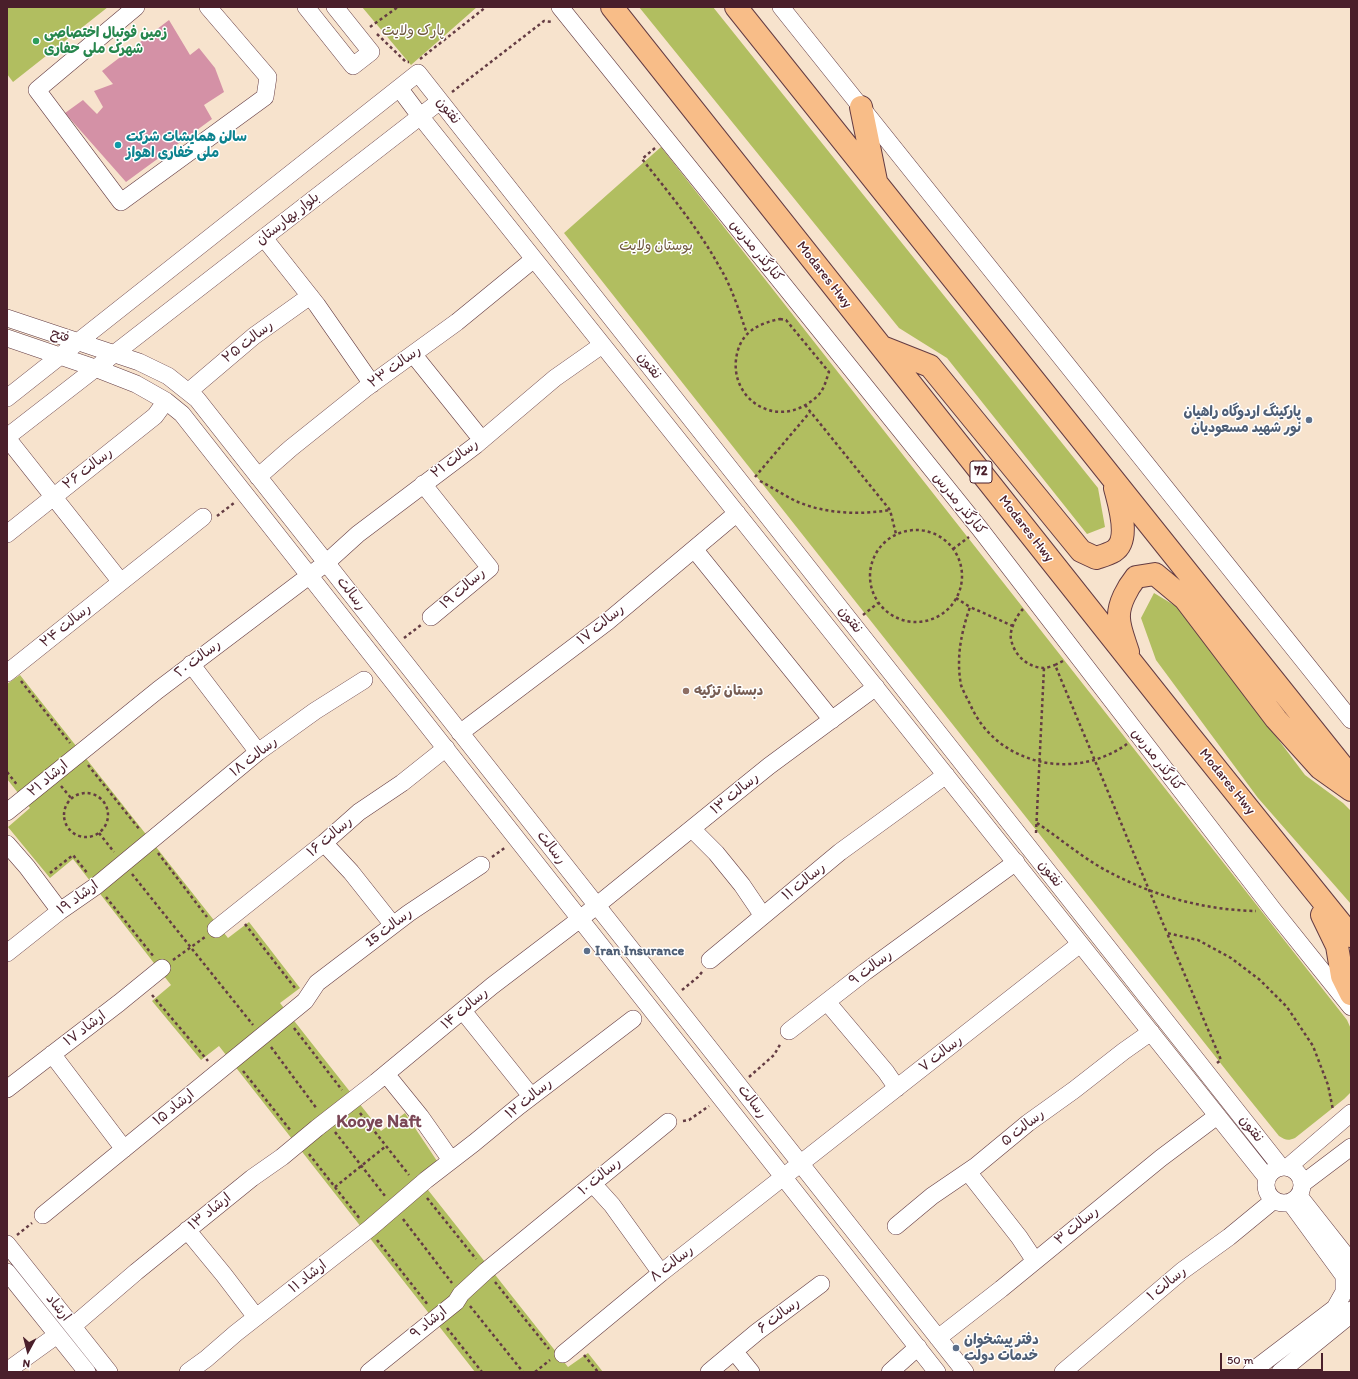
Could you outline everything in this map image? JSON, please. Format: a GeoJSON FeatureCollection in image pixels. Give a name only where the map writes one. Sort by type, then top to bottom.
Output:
{"type":"FeatureCollection","features":[{"type":"Feature","properties":{"kind":"highway","name":"Modares Hwy"},"geometry":{"type":"LineString","coordinates":[[612,7],[1351,936]]}},
{"type":"Feature","properties":{"kind":"highway"},"geometry":{"type":"LineString","coordinates":[[736,7],[1351,777]]}},
{"type":"Feature","properties":{"kind":"highway"},"geometry":{"type":"LineString","coordinates":[[861,107],[877,184]]}},
{"type":"Feature","properties":{"kind":"highway"},"geometry":{"type":"LineString","coordinates":[[881,346],[930,366],[1076,546],[1081,551],[1096,558],[1115,550],[1123,537],[1122,516],[1112,479]]}},
{"type":"Feature","properties":{"kind":"highway"},"geometry":{"type":"LineString","coordinates":[[1130,659],[1119,617],[1122,601],[1129,586],[1136,577],[1155,574],[1185,599],[1276,719],[1320,768],[1351,790]]}},
{"type":"Feature","properties":{"kind":"highway"},"geometry":{"type":"LineString","coordinates":[[1300,873],[1337,946],[1342,976],[1351,994]]}},
{"type":"Feature","properties":{"kind":"street"},"geometry":{"type":"LineString","coordinates":[[136,7],[36,90],[120,202],[266,97],[268,77],[208,7]]}},
{"type":"Feature","properties":{"kind":"street"},"geometry":{"type":"LineString","coordinates":[[306,7],[353,66],[371,52],[335,7]]}},
{"type":"Feature","properties":{"kind":"street","name":"کنارگذر مدرس"},"geometry":{"type":"LineString","coordinates":[[560,7],[980,529],[1138,736],[1274,911],[1351,1007]]}},
{"type":"Feature","properties":{"kind":"street"},"geometry":{"type":"LineString","coordinates":[[781,7],[1351,720]]}},
{"type":"Feature","properties":{"kind":"street"},"geometry":{"type":"LineString","coordinates":[[7,398],[399,88],[415,66]]}},
{"type":"Feature","properties":{"kind":"street","name":"نفتون"},"geometry":{"type":"LineString","coordinates":[[415,66],[440,101],[1206,1072],[1285,1167]]}},
{"type":"Feature","properties":{"kind":"street","name":"نفتون"},"geometry":{"type":"LineString","coordinates":[[399,88],[602,345],[1267,1178]]}},
{"type":"Feature","properties":{"kind":"street","name":"بلوار بهارستان"},"geometry":{"type":"LineString","coordinates":[[7,438],[440,101]]}},
{"type":"Feature","properties":{"kind":"street"},"geometry":{"type":"LineString","coordinates":[[264,238],[310,296],[372,384]]}},
{"type":"Feature","properties":{"kind":"street","name":"رسالت ۲۳"},"geometry":{"type":"LineString","coordinates":[[258,477],[291,448],[372,384],[457,322],[534,259]]}},
{"type":"Feature","properties":{"kind":"street","name":"رسالت ۲۵"},"geometry":{"type":"LineString","coordinates":[[188,392],[254,336],[310,296]]}},
{"type":"Feature","properties":{"kind":"street","name":"فتح"},"geometry":{"type":"LineString","coordinates":[[7,318],[114,354]]}},
{"type":"Feature","properties":{"kind":"street","name":"فتح"},"geometry":{"type":"LineString","coordinates":[[7,338],[95,368]]}},
{"type":"Feature","properties":{"kind":"street","name":"رسالت ۲۱"},"geometry":{"type":"LineString","coordinates":[[310,575],[326,563],[358,534],[482,440],[555,378],[602,345]]}},
{"type":"Feature","properties":{"kind":"street","name":"رسالت"},"geometry":{"type":"LineString","coordinates":[[114,354],[139,362],[168,376],[197,399],[965,1372]]}},
{"type":"Feature","properties":{"kind":"street"},"geometry":{"type":"LineString","coordinates":[[413,354],[482,440]]}},
{"type":"Feature","properties":{"kind":"street","name":"رسالت"},"geometry":{"type":"LineString","coordinates":[[95,368],[136,384],[166,401],[182,414],[937,1372]]}},
{"type":"Feature","properties":{"kind":"street","name":"رسالت ۲۶"},"geometry":{"type":"LineString","coordinates":[[7,534],[155,416],[166,401]]}},
{"type":"Feature","properties":{"kind":"street"},"geometry":{"type":"LineString","coordinates":[[7,438],[53,497],[123,580]]}},
{"type":"Feature","properties":{"kind":"street","name":"رسالت ۱۹"},"geometry":{"type":"LineString","coordinates":[[423,484],[490,568],[431,617]]}},
{"type":"Feature","properties":{"kind":"street","name":"رسالت ۱۷"},"geometry":{"type":"LineString","coordinates":[[460,733],[607,622],[737,513]]}},
{"type":"Feature","properties":{"kind":"street","name":"رسالت ۲۴"},"geometry":{"type":"LineString","coordinates":[[9,672],[203,517]]}},
{"type":"Feature","properties":{"kind":"street"},"geometry":{"type":"LineString","coordinates":[[694,549],[832,720]]}},
{"type":"Feature","properties":{"kind":"street","name":"رسالت ٢٠"},"geometry":{"type":"LineString","coordinates":[[83,749],[310,575]]}},
{"type":"Feature","properties":{"kind":"street"},"geometry":{"type":"LineString","coordinates":[[811,607],[828,593]]}},
{"type":"Feature","properties":{"kind":"street"},"geometry":{"type":"LineString","coordinates":[[192,664],[258,752]]}},
{"type":"Feature","properties":{"kind":"street","name":"رسالت ۱۸"},"geometry":{"type":"LineString","coordinates":[[150,843],[258,752],[315,711],[364,680]]}},
{"type":"Feature","properties":{"kind":"street","name":"رسالت ۱۳"},"geometry":{"type":"LineString","coordinates":[[597,906],[769,766],[876,687]]}},
{"type":"Feature","properties":{"kind":"street"},"geometry":{"type":"LineString","coordinates":[[425,721],[441,708]]}},
{"type":"Feature","properties":{"kind":"street","name":"رسالت ۱۶"},"geometry":{"type":"LineString","coordinates":[[216,929],[324,843],[359,812],[402,783],[446,748]]}},
{"type":"Feature","properties":{"kind":"street","name":"ارشاد ۲۱"},"geometry":{"type":"LineString","coordinates":[[7,812],[83,749]]}},
{"type":"Feature","properties":{"kind":"street","name":"رسالت ۱۱"},"geometry":{"type":"LineString","coordinates":[[710,960],[840,852],[946,775]]}},
{"type":"Feature","properties":{"kind":"street"},"geometry":{"type":"LineString","coordinates":[[692,829],[716,854],[742,885],[763,916]]}},
{"type":"Feature","properties":{"kind":"street","name":"ارشاد ۱۹"},"geometry":{"type":"LineString","coordinates":[[7,953],[150,843]]}},
{"type":"Feature","properties":{"kind":"street"},"geometry":{"type":"LineString","coordinates":[[324,843],[351,872],[393,925]]}},
{"type":"Feature","properties":{"kind":"street"},"geometry":{"type":"LineString","coordinates":[[7,844],[60,911]]}},
{"type":"Feature","properties":{"kind":"street","name":"رسالت ۹"},"geometry":{"type":"LineString","coordinates":[[789,1031],[865,972],[1016,862]]}},
{"type":"Feature","properties":{"kind":"street","name":"رسالت 15"},"geometry":{"type":"LineString","coordinates":[[305,1001],[317,982],[409,913],[482,865]]}},
{"type":"Feature","properties":{"kind":"street"},"geometry":{"type":"LineString","coordinates":[[1046,900],[1062,889]]}},
{"type":"Feature","properties":{"kind":"street","name":"رسالت ۱۴"},"geometry":{"type":"LineString","coordinates":[[351,1102],[492,986],[597,906]]}},
{"type":"Feature","properties":{"kind":"street","name":"رسالت ۷"},"geometry":{"type":"LineString","coordinates":[[800,1163],[1080,944]]}},
{"type":"Feature","properties":{"kind":"street","name":"ارشاد ۱۷"},"geometry":{"type":"LineString","coordinates":[[7,1089],[162,968]]}},
{"type":"Feature","properties":{"kind":"street","name":"ارشاد ۱۵"},"geometry":{"type":"LineString","coordinates":[[43,1215],[305,1001]]}},
{"type":"Feature","properties":{"kind":"street"},"geometry":{"type":"LineString","coordinates":[[827,1002],[886,1072],[897,1088]]}},
{"type":"Feature","properties":{"kind":"street"},"geometry":{"type":"LineString","coordinates":[[463,1011],[531,1096]]}},
{"type":"Feature","properties":{"kind":"street","name":"رسالت ۱۲"},"geometry":{"type":"LineString","coordinates":[[426,1180],[531,1096],[633,1019]]}},
{"type":"Feature","properties":{"kind":"street","name":"رسالت ۵"},"geometry":{"type":"LineString","coordinates":[[896,1226],[932,1196],[968,1172],[1028,1123],[1151,1032]]}},
{"type":"Feature","properties":{"kind":"street"},"geometry":{"type":"LineString","coordinates":[[52,1054],[124,1149]]}},
{"type":"Feature","properties":{"kind":"street"},"geometry":{"type":"LineString","coordinates":[[386,1074],[420,1116],[451,1160]]}},
{"type":"Feature","properties":{"kind":"street","name":"ارشاد ۱۳"},"geometry":{"type":"LineString","coordinates":[[73,1326],[187,1230],[351,1102]]}},
{"type":"Feature","properties":{"kind":"street"},"geometry":{"type":"LineString","coordinates":[[1251,1372],[1335,1308],[1344,1292],[1348,1269],[1291,1195],[1267,1190],[1266,1184],[1267,1178],[1276,1169],[1285,1167],[1351,1113]]}},
{"type":"Feature","properties":{"kind":"street","name":"رسالت ۳"},"geometry":{"type":"LineString","coordinates":[[938,1338],[1161,1158],[1217,1116]]}},
{"type":"Feature","properties":{"kind":"street","name":"رسالت ۱۰"},"geometry":{"type":"LineString","coordinates":[[486,1271],[668,1122]]}},
{"type":"Feature","properties":{"kind":"street","name":"رسالت ۱"},"geometry":{"type":"LineString","coordinates":[[1063,1372],[1182,1271],[1291,1195],[1351,1147]]}},
{"type":"Feature","properties":{"kind":"street","name":"رسالت ۸"},"geometry":{"type":"LineString","coordinates":[[569,1349],[661,1272],[800,1163]]}},
{"type":"Feature","properties":{"kind":"street"},"geometry":{"type":"LineString","coordinates":[[1285,1167],[1298,1174],[1291,1195]]}},
{"type":"Feature","properties":{"kind":"street"},"geometry":{"type":"LineString","coordinates":[[968,1172],[1019,1236],[1035,1260]]}},
{"type":"Feature","properties":{"kind":"street","name":"ارشاد ۱۱"},"geometry":{"type":"LineString","coordinates":[[188,1372],[368,1229],[426,1180]]}},
{"type":"Feature","properties":{"kind":"street"},"geometry":{"type":"LineString","coordinates":[[593,1184],[612,1205],[661,1272]]}},
{"type":"Feature","properties":{"kind":"street"},"geometry":{"type":"LineString","coordinates":[[187,1230],[224,1274],[256,1317]]}},
{"type":"Feature","properties":{"kind":"street","name":"ارشاد"},"geometry":{"type":"LineString","coordinates":[[10,1241],[73,1326],[103,1370]]}},
{"type":"Feature","properties":{"kind":"street","name":"ارشاد ۹"},"geometry":{"type":"LineString","coordinates":[[369,1372],[456,1302],[461,1294],[486,1271]]}},
{"type":"Feature","properties":{"kind":"street","name":"ارشاد"},"geometry":{"type":"LineString","coordinates":[[7,1272],[87,1372]]}},
{"type":"Feature","properties":{"kind":"street","name":"رسالت ۶"},"geometry":{"type":"LineString","coordinates":[[708,1372],[757,1332],[821,1284]]}},
{"type":"Feature","properties":{"kind":"street"},"geometry":{"type":"LineString","coordinates":[[884,1305],[902,1292]]}},
{"type":"Feature","properties":{"kind":"street"},"geometry":{"type":"LineString","coordinates":[[1280,1372],[1349,1316]]}},
{"type":"Feature","properties":{"kind":"street"},"geometry":{"type":"LineString","coordinates":[[7,1371],[57,1335]]}},
{"type":"Feature","properties":{"kind":"street"},"geometry":{"type":"LineString","coordinates":[[890,1372],[918,1347]]}},
{"type":"Feature","properties":{"kind":"street"},"geometry":{"type":"LineString","coordinates":[[734,1352],[751,1372]]}},
{"type":"Feature","properties":{"kind":"path"},"geometry":{"type":"LineString","coordinates":[[366,20],[371,27],[398,7]]}},
{"type":"Feature","properties":{"kind":"path"},"geometry":{"type":"LineString","coordinates":[[376,33],[406,62],[415,66],[486,7]]}},
{"type":"Feature","properties":{"kind":"path"},"geometry":{"type":"LineString","coordinates":[[440,101],[544,21],[575,26]]}},
{"type":"Feature","properties":{"kind":"path"},"geometry":{"type":"LineString","coordinates":[[666,139],[642,159],[674,200],[720,266],[735,299],[747,335]]}},
{"type":"Feature","properties":{"kind":"path"},"geometry":{"type":"LineString","coordinates":[[780,319],[786,320],[828,372],[824,387],[814,400],[805,406],[800,409],[784,413],[768,410],[753,403],[742,391],[736,376],[735,359],[740,344],[750,331],[764,322],[780,319]]}},
{"type":"Feature","properties":{"kind":"path"},"geometry":{"type":"LineString","coordinates":[[805,406],[890,510],[896,534]]}},
{"type":"Feature","properties":{"kind":"path"},"geometry":{"type":"LineString","coordinates":[[810,412],[754,478],[798,502],[819,509],[871,514],[890,510]]}},
{"type":"Feature","properties":{"kind":"path"},"geometry":{"type":"LineString","coordinates":[[203,517],[213,519],[245,494]]}},
{"type":"Feature","properties":{"kind":"path"},"geometry":{"type":"LineString","coordinates":[[954,549],[980,529]]}},
{"type":"Feature","properties":{"kind":"path"},"geometry":{"type":"LineString","coordinates":[[911,530],[927,531],[942,538],[954,549],[960,564],[962,580],[956,598],[949,608],[936,618],[920,622],[904,620],[890,614],[878,603],[871,588],[870,572],[874,557],[883,543],[896,534],[911,530]]}},
{"type":"Feature","properties":{"kind":"path"},"geometry":{"type":"LineString","coordinates":[[956,598],[970,607],[1013,626]]}},
{"type":"Feature","properties":{"kind":"path"},"geometry":{"type":"LineString","coordinates":[[1033,599],[1018,614],[1013,626],[1010,638],[1016,653],[1028,664],[1044,668],[1055,665],[1074,653]]}},
{"type":"Feature","properties":{"kind":"path"},"geometry":{"type":"LineString","coordinates":[[970,607],[960,639],[959,663],[962,686],[973,712],[985,728],[1002,745],[1023,757],[1040,762],[1060,764],[1095,760],[1119,750],[1138,736]]}},
{"type":"Feature","properties":{"kind":"path","name":"رسالت ۱۹"},"geometry":{"type":"LineString","coordinates":[[393,647],[431,617]]}},
{"type":"Feature","properties":{"kind":"path"},"geometry":{"type":"LineString","coordinates":[[1055,665],[1148,890],[1221,1060],[1206,1072]]}},
{"type":"Feature","properties":{"kind":"path"},"geometry":{"type":"LineString","coordinates":[[1026,843],[1036,835],[1044,668]]}},
{"type":"Feature","properties":{"kind":"path"},"geometry":{"type":"LineString","coordinates":[[9,672],[83,749],[150,843],[216,929],[162,968],[73,855],[38,882]]}},
{"type":"Feature","properties":{"kind":"path"},"geometry":{"type":"LineString","coordinates":[[80,793],[92,793],[101,798],[107,808],[108,818],[104,829],[99,833],[96,836],[86,838],[75,835],[67,828],[63,818],[64,807],[71,798],[80,793]]}},
{"type":"Feature","properties":{"kind":"path"},"geometry":{"type":"LineString","coordinates":[[1037,823],[1098,866],[1132,884],[1148,890],[1204,906],[1247,911],[1274,911]]}},
{"type":"Feature","properties":{"kind":"path"},"geometry":{"type":"LineString","coordinates":[[99,833],[262,1036],[326,1121],[522,1372]]}},
{"type":"Feature","properties":{"kind":"path"},"geometry":{"type":"LineString","coordinates":[[482,865],[517,839]]}},
{"type":"Feature","properties":{"kind":"path"},"geometry":{"type":"LineString","coordinates":[[236,913],[305,1001]]}},
{"type":"Feature","properties":{"kind":"path"},"geometry":{"type":"LineString","coordinates":[[1167,934],[1198,940],[1231,958],[1260,980],[1287,1007],[1313,1046],[1328,1085],[1336,1126]]}},
{"type":"Feature","properties":{"kind":"path"},"geometry":{"type":"LineString","coordinates":[[671,999],[698,977],[710,960]]}},
{"type":"Feature","properties":{"kind":"path"},"geometry":{"type":"LineString","coordinates":[[142,984],[218,1073]]}},
{"type":"Feature","properties":{"kind":"path"},"geometry":{"type":"LineString","coordinates":[[739,1086],[774,1055],[789,1031]]}},
{"type":"Feature","properties":{"kind":"path"},"geometry":{"type":"LineString","coordinates":[[234,1059],[482,1372]]}},
{"type":"Feature","properties":{"kind":"path"},"geometry":{"type":"LineString","coordinates":[[668,1122],[689,1120],[720,1097]]}},
{"type":"Feature","properties":{"kind":"path"},"geometry":{"type":"LineString","coordinates":[[335,1187],[386,1146]]}},
{"type":"Feature","properties":{"kind":"path"},"geometry":{"type":"LineString","coordinates":[[10,1241],[43,1215]]}},
{"type":"Feature","properties":{"kind":"path"},"geometry":{"type":"LineString","coordinates":[[535,1372],[555,1356],[569,1349],[598,1372]]}},
{"type":"Feature","properties":{"kind":"green space","name":"زمین فوتبال اختصاصی شهرک ملی حفاری"},"geometry":{"type":"Polygon","coordinates":[[[7,7],[108,7],[13,82],[7,74],[7,7]]]}},
{"type":"Feature","properties":{"kind":"green space","name":"پارک ولایت"},"geometry":{"type":"Polygon","coordinates":[[[362,7],[477,7],[411,65],[362,7]]]}},
{"type":"Feature","properties":{"kind":"green space"},"geometry":{"type":"Polygon","coordinates":[[[639,7],[713,7],[1098,488],[1105,527],[1087,534],[947,358],[899,328],[639,7]]]}},
{"type":"Feature","properties":{"kind":"green space","name":"بوستان ولایت"},"geometry":{"type":"Polygon","coordinates":[[[661,147],[1347,1020],[1351,1029],[1351,1092],[1295,1138],[1287,1140],[1279,1136],[564,233],[661,147]]]}},
{"type":"Feature","properties":{"kind":"green space"},"geometry":{"type":"Polygon","coordinates":[[[1154,593],[1179,608],[1305,775],[1343,803],[1351,811],[1351,904],[1258,798],[1156,660],[1141,618],[1154,593]]]}},
{"type":"Feature","properties":{"kind":"green space"},"geometry":{"type":"Polygon","coordinates":[[[20,675],[228,938],[249,922],[300,988],[280,1003],[381,1131],[405,1113],[437,1161],[417,1176],[568,1367],[588,1353],[603,1372],[475,1372],[219,1046],[201,1060],[152,1001],[171,985],[73,859],[50,878],[8,827],[30,808],[7,779],[7,684],[20,675]]]}},
{"type":"Feature","properties":{"kind":"building"},"geometry":{"type":"Polygon","coordinates":[[[169,20],[190,55],[199,48],[215,68],[224,92],[204,105],[212,119],[126,182],[65,113],[83,100],[97,114],[103,107],[94,91],[113,84],[102,71],[169,20]]]}},
{"type":"Feature","properties":{"kind":"place","name":"زمین فوتبال اختصاصی شهرک ملی حفاری"},"geometry":{"type":"Point","coordinates":[36,41]}},
{"type":"Feature","properties":{"kind":"place","name":"سالن همایشات شرکت ملی خفاری اهواز"},"geometry":{"type":"Point","coordinates":[118,145]}},
{"type":"Feature","properties":{"kind":"place","name":"پارکینگ اردوگاه راهیان نور شهید مسعودیان"},"geometry":{"type":"Point","coordinates":[1309,420]}},
{"type":"Feature","properties":{"kind":"place","name":"دبستان تزکیه"},"geometry":{"type":"Point","coordinates":[686,691]}},
{"type":"Feature","properties":{"kind":"place","name":"Iran Insurance"},"geometry":{"type":"Point","coordinates":[587,951]}},
{"type":"Feature","properties":{"kind":"place","name":"دفتر پیشخوان خدمات دولت"},"geometry":{"type":"Point","coordinates":[956,1348]}},
{"type":"Feature","properties":{"kind":"district","name":"Kooye Naft"},"geometry":{"type":"Point","coordinates":[379,1122]}}]}
